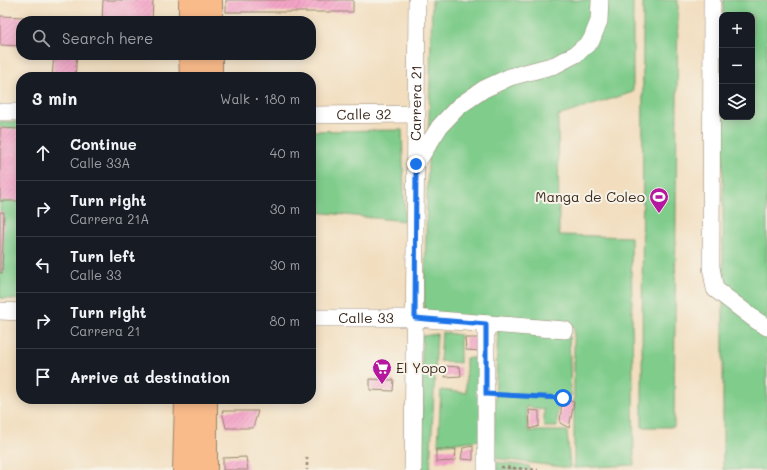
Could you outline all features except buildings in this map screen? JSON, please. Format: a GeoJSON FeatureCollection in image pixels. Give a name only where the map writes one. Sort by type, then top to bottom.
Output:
{"type":"FeatureCollection","features":[{"type":"Feature","properties":{"kind":"main road"},"geometry":{"type":"LineString","coordinates":[[190,0],[190,16]]}},
{"type":"Feature","properties":{"kind":"main road"},"geometry":{"type":"LineString","coordinates":[[211,0],[211,16]]}},
{"type":"Feature","properties":{"kind":"main road"},"geometry":{"type":"LineString","coordinates":[[190,60],[191,72]]}},
{"type":"Feature","properties":{"kind":"main road"},"geometry":{"type":"LineString","coordinates":[[211,60],[211,72]]}},
{"type":"Feature","properties":{"kind":"main road"},"geometry":{"type":"LineString","coordinates":[[184,470],[186,404]]}},
{"type":"Feature","properties":{"kind":"main road"},"geometry":{"type":"LineString","coordinates":[[206,404],[206,470]]}},
{"type":"Feature","properties":{"kind":"street","name":"Carrera 21"},"geometry":{"type":"LineString","coordinates":[[413,470],[417,0]]}},
{"type":"Feature","properties":{"kind":"street"},"geometry":{"type":"LineString","coordinates":[[416,164],[440,126],[459,106],[484,89],[510,78],[555,65],[576,54],[591,41],[598,21],[600,0]]}},
{"type":"Feature","properties":{"kind":"street"},"geometry":{"type":"LineString","coordinates":[[712,0],[711,267],[715,289],[767,327]]}},
{"type":"Feature","properties":{"kind":"street"},"geometry":{"type":"LineString","coordinates":[[0,112],[16,112]]}},
{"type":"Feature","properties":{"kind":"street","name":"Calle 32"},"geometry":{"type":"LineString","coordinates":[[316,115],[417,114]]}},
{"type":"Feature","properties":{"kind":"street"},"geometry":{"type":"LineString","coordinates":[[0,312],[16,312]]}},
{"type":"Feature","properties":{"kind":"street","name":"Calle 33"},"geometry":{"type":"LineString","coordinates":[[316,318],[415,318],[564,330]]}},
{"type":"Feature","properties":{"kind":"street"},"geometry":{"type":"LineString","coordinates":[[486,324],[486,468]]}},
{"type":"Feature","properties":{"kind":"path"},"geometry":{"type":"LineString","coordinates":[[486,394],[563,398]]}},
{"type":"Feature","properties":{"kind":"path"},"geometry":{"type":"LineString","coordinates":[[307,457],[307,470]]}},
{"type":"Feature","properties":{"kind":"path"},"geometry":{"type":"LineString","coordinates":[[486,468],[538,470]]}},
{"type":"Feature","properties":{"kind":"green space"},"geometry":{"type":"Polygon","coordinates":[[[432,0],[633,0],[633,92],[558,116],[559,235],[631,237],[634,465],[574,468],[574,326],[424,313],[432,0]]]}},
{"type":"Feature","properties":{"kind":"green space","name":"Manga de Coleo"},"geometry":{"type":"Polygon","coordinates":[[[643,0],[678,0],[674,427],[642,427],[643,0]]]}},
{"type":"Feature","properties":{"kind":"green space"},"geometry":{"type":"Polygon","coordinates":[[[723,0],[767,0],[767,470],[723,470],[723,120],[755,120],[755,12],[723,12],[723,0]]]}},
{"type":"Feature","properties":{"kind":"green space"},"geometry":{"type":"Polygon","coordinates":[[[0,121],[16,122],[16,300],[0,298],[0,121]]]}},
{"type":"Feature","properties":{"kind":"green space"},"geometry":{"type":"Polygon","coordinates":[[[402,130],[405,221],[316,212],[316,131],[402,130]]]}},
{"type":"Feature","properties":{"kind":"green space"},"geometry":{"type":"Polygon","coordinates":[[[498,328],[569,332],[571,396],[558,396],[557,427],[544,427],[544,409],[526,407],[528,431],[567,431],[570,468],[493,458],[498,328]]]}},
{"type":"Feature","properties":{"kind":"green space"},"geometry":{"type":"Polygon","coordinates":[[[442,332],[460,335],[460,363],[440,361],[442,332]]]}},
{"type":"Feature","properties":{"kind":"green space"},"geometry":{"type":"Polygon","coordinates":[[[437,334],[430,470],[422,470],[422,336],[437,334]]]}},
{"type":"Feature","properties":{"kind":"green space"},"geometry":{"type":"Polygon","coordinates":[[[466,358],[480,358],[481,440],[438,445],[441,390],[466,393],[466,358]]]}},
{"type":"Feature","properties":{"kind":"green space"},"geometry":{"type":"Polygon","coordinates":[[[496,462],[529,466],[530,470],[497,470],[496,462]]]}},
{"type":"Feature","properties":{"kind":"place","name":"Manga de Coleo"},"geometry":{"type":"Point","coordinates":[659,214]}},
{"type":"Feature","properties":{"kind":"place","name":"El Yopo"},"geometry":{"type":"Point","coordinates":[382,385]}},
{"type":"Feature","properties":{"kind":"route"},"geometry":{"type":"LineString","coordinates":[[416,164],[415,318],[486,324],[486,394],[563,398]]}}]}
